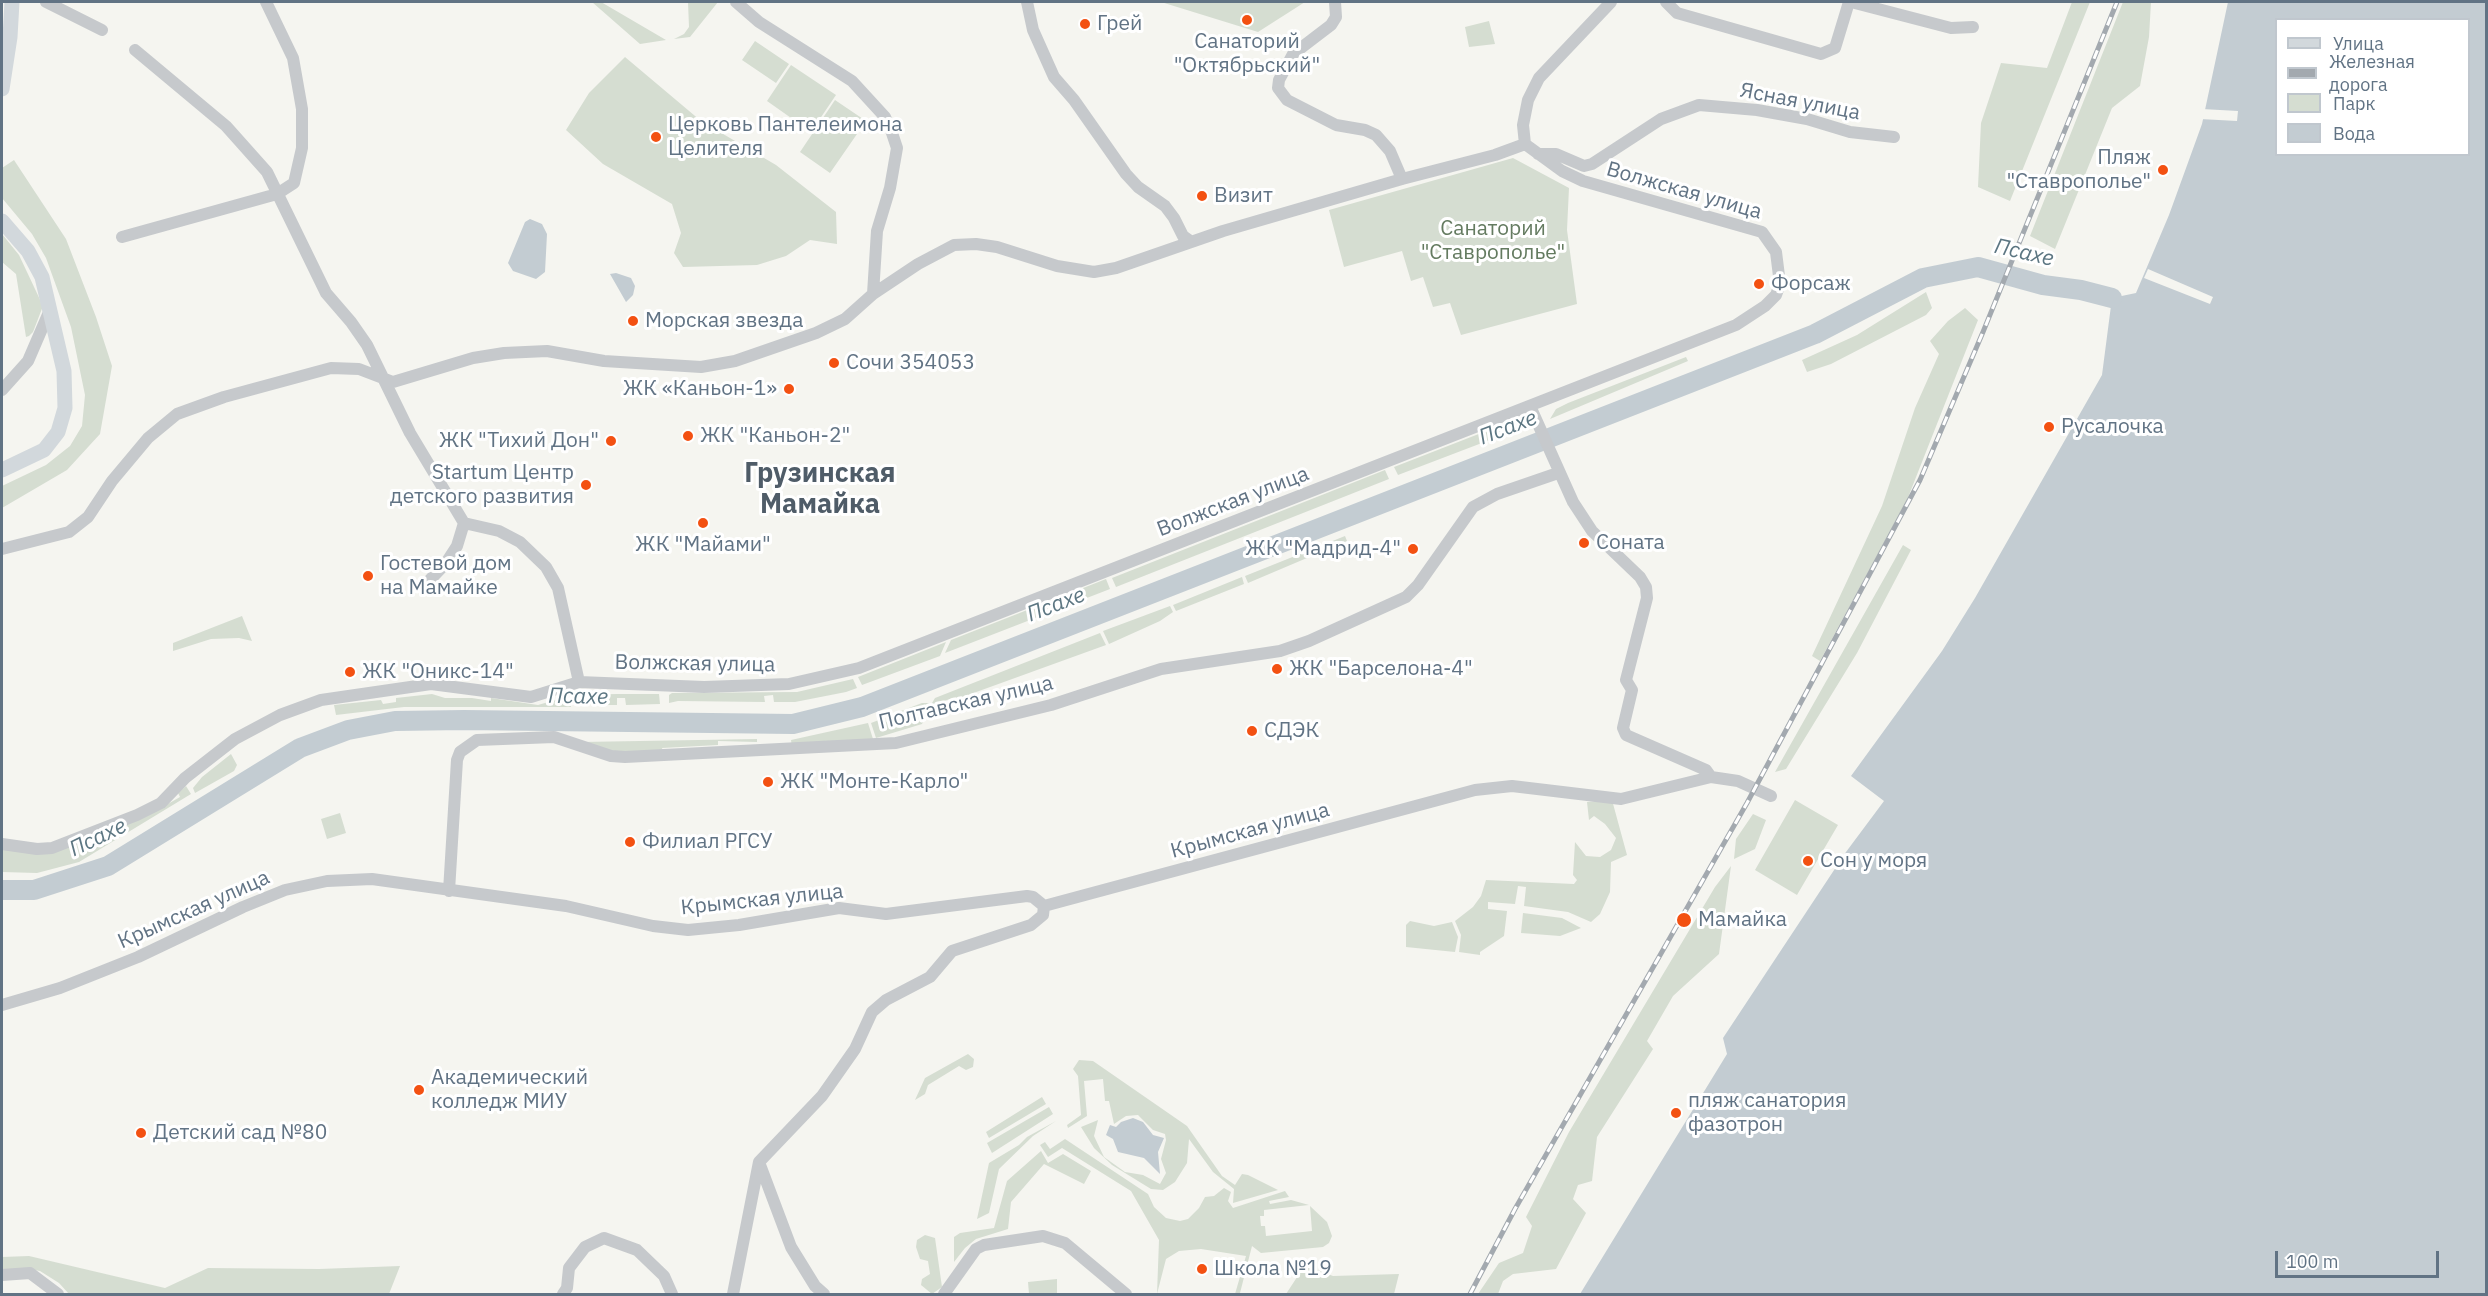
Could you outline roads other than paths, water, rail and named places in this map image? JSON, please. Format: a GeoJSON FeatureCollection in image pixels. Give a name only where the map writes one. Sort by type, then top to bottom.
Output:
{"type":"FeatureCollection","features":[{"type":"Feature","properties":{"kind":"main road"},"geometry":{"type":"LineString","coordinates":[[2,89],[10,37],[12,2]]}},
{"type":"Feature","properties":{"kind":"main road"},"geometry":{"type":"LineString","coordinates":[[2,221],[36,262],[64,371],[63,418],[53,441],[44,450],[2,470]]}},
{"type":"Feature","properties":{"kind":"street"},"geometry":{"type":"LineString","coordinates":[[46,2],[102,30]]}},
{"type":"Feature","properties":{"kind":"street"},"geometry":{"type":"LineString","coordinates":[[122,237],[277,194],[294,183],[302,148],[303,120],[293,58],[266,2]]}},
{"type":"Feature","properties":{"kind":"street"},"geometry":{"type":"LineString","coordinates":[[736,2],[759,22],[852,81],[885,117],[897,148],[890,188],[877,231],[873,294]]}},
{"type":"Feature","properties":{"kind":"street"},"geometry":{"type":"LineString","coordinates":[[1027,2],[1033,30],[1054,77],[1074,99],[1126,174],[1138,187],[1165,206],[1183,236],[1190,241]]}},
{"type":"Feature","properties":{"kind":"street"},"geometry":{"type":"LineString","coordinates":[[1335,2],[1336,17],[1331,25],[1293,54],[1279,80],[1278,88],[1287,100],[1336,125],[1365,130],[1376,135],[1390,151],[1402,179]]}},
{"type":"Feature","properties":{"kind":"street"},"geometry":{"type":"LineString","coordinates":[[2,549],[69,532],[88,517],[112,481],[148,438],[177,414],[224,397],[331,368],[359,369],[382,380],[404,381],[473,358],[547,351],[604,361],[701,368],[735,361],[816,333],[844,319],[873,294],[918,264],[954,245],[976,244],[997,248],[1057,266],[1094,272],[1116,268],[1190,241],[1402,179],[1495,155],[1525,144],[1523,126],[1528,100],[1539,78],[1611,2]]}},
{"type":"Feature","properties":{"kind":"street"},"geometry":{"type":"LineString","coordinates":[[1666,2],[1677,13],[1821,54],[1835,48],[1850,2],[1951,28],[1973,27]]}},
{"type":"Feature","properties":{"kind":"street"},"geometry":{"type":"LineString","coordinates":[[135,50],[226,126],[267,172],[326,293],[367,345],[382,380],[464,523],[457,546],[446,563],[424,586]]}},
{"type":"Feature","properties":{"kind":"street","name":"Ясная улица"},"geometry":{"type":"LineString","coordinates":[[1538,154],[1556,154],[1584,166],[1592,164],[1661,119],[1699,105],[1757,110],[1807,119],[1850,132],[1894,137]]}},
{"type":"Feature","properties":{"kind":"street","name":"Волжская улица"},"geometry":{"type":"LineString","coordinates":[[579,681],[760,687],[789,684],[850,672],[1736,325],[1765,306],[1776,295],[1780,284],[1776,252],[1762,231],[1583,181],[1525,144]]}},
{"type":"Feature","properties":{"kind":"street"},"geometry":{"type":"LineString","coordinates":[[2,390],[28,361],[50,310]]}},
{"type":"Feature","properties":{"kind":"street","name":"Крымская улица"},"geometry":{"type":"LineString","coordinates":[[1530,406],[1558,473],[1592,531],[1640,577],[1646,587],[1647,598],[1626,680],[1632,690],[1623,728],[1626,735],[1706,770],[1711,777]]}},
{"type":"Feature","properties":{"kind":"street","name":"Полтавская улица"},"geometry":{"type":"LineString","coordinates":[[449,891],[457,760],[460,752],[477,740],[554,737],[611,756],[625,757],[896,743],[1051,705],[1161,669],[1280,651],[1310,641],[1406,597],[1419,585],[1473,507],[1497,494],[1558,473]]}},
{"type":"Feature","properties":{"kind":"street"},"geometry":{"type":"LineString","coordinates":[[2,844],[37,849],[52,848],[137,815],[161,802],[185,778],[236,739],[280,716],[321,700],[431,684],[531,697],[579,681],[558,588],[546,567],[520,542],[499,531],[464,523]]}},
{"type":"Feature","properties":{"kind":"street","name":"Крымская улица"},"geometry":{"type":"LineString","coordinates":[[2,1005],[60,988],[138,957],[243,906],[285,890],[327,881],[358,878],[566,906],[653,926],[688,930],[740,925],[839,908],[886,914],[1027,896],[1033,897],[1044,906],[1475,790],[1512,786],[1621,799],[1711,777],[1738,781],[1771,795]]}},
{"type":"Feature","properties":{"kind":"street"},"geometry":{"type":"LineString","coordinates":[[733,1294],[759,1162],[822,1096],[855,1049],[872,1012],[878,1005],[930,977],[952,951],[1010,934],[1038,921],[1043,915],[1044,906]]}},
{"type":"Feature","properties":{"kind":"street"},"geometry":{"type":"LineString","coordinates":[[759,1162],[791,1247],[815,1286],[824,1294]]}},
{"type":"Feature","properties":{"kind":"street"},"geometry":{"type":"LineString","coordinates":[[944,1294],[976,1250],[984,1245],[1043,1236],[1065,1243],[1126,1294]]}},
{"type":"Feature","properties":{"kind":"street"},"geometry":{"type":"LineString","coordinates":[[563,1294],[567,1288],[569,1268],[585,1247],[604,1238],[637,1250],[664,1276],[672,1294]]}},
{"type":"Feature","properties":{"kind":"street"},"geometry":{"type":"LineString","coordinates":[[2,1275],[30,1273],[58,1294]]}},
{"type":"Feature","properties":{"kind":"water"},"geometry":{"type":"Polygon","coordinates":[[[2228,2],[2486,2],[2486,1294],[1580,1294],[1727,1054],[1723,1038],[1846,852],[1884,801],[1851,776],[1942,651],[1975,598],[2102,375],[2112,298],[2136,293],[2169,215],[2202,124],[2228,2]]]}},
{"type":"Feature","properties":{"kind":"water"},"geometry":{"type":"Polygon","coordinates":[[[530,219],[542,224],[547,234],[545,272],[536,279],[513,271],[508,263],[525,222],[530,219]]]}},
{"type":"Feature","properties":{"kind":"water"},"geometry":{"type":"Polygon","coordinates":[[[616,273],[631,278],[635,286],[633,295],[626,302],[610,274],[616,273]]]}},
{"type":"Feature","properties":{"kind":"water"},"geometry":{"type":"Polygon","coordinates":[[[1133,1118],[1143,1122],[1153,1135],[1164,1138],[1158,1152],[1160,1174],[1144,1158],[1118,1152],[1113,1139],[1106,1135],[1110,1125],[1116,1127],[1121,1122],[1133,1118]]]}},
{"type":"Feature","properties":{"kind":"waterway","name":"Псахе"},"geometry":{"type":"LineString","coordinates":[[2,890],[34,890],[108,866],[300,748],[348,730],[395,721],[464,720],[793,724],[862,707],[1815,334],[1923,278],[1978,267],[2043,285],[2081,290],[2112,298]]}},
{"type":"Feature","properties":{"kind":"railway"},"geometry":{"type":"LineString","coordinates":[[1470,1294],[1515,1209],[1747,803],[1920,480],[1983,332],[2117,2]]}},
{"type":"Feature","properties":{"kind":"place","name":"Санаторий \"Октябрьский\""},"geometry":{"type":"Point","coordinates":[1247,20]}},
{"type":"Feature","properties":{"kind":"place","name":"Грей"},"geometry":{"type":"Point","coordinates":[1085,24]}},
{"type":"Feature","properties":{"kind":"place","name":"Церковь Пантелеимона Целителя"},"geometry":{"type":"Point","coordinates":[656,137]}},
{"type":"Feature","properties":{"kind":"place","name":"Пляж \"Ставрополье\""},"geometry":{"type":"Point","coordinates":[2163,170]}},
{"type":"Feature","properties":{"kind":"place","name":"Визит"},"geometry":{"type":"Point","coordinates":[1202,196]}},
{"type":"Feature","properties":{"kind":"place","name":"Форсаж"},"geometry":{"type":"Point","coordinates":[1759,284]}},
{"type":"Feature","properties":{"kind":"place","name":"Морская звезда"},"geometry":{"type":"Point","coordinates":[633,321]}},
{"type":"Feature","properties":{"kind":"place","name":"Сочи 354053"},"geometry":{"type":"Point","coordinates":[834,363]}},
{"type":"Feature","properties":{"kind":"place","name":"ЖК «Каньон-1»"},"geometry":{"type":"Point","coordinates":[789,389]}},
{"type":"Feature","properties":{"kind":"place","name":"Русалочка"},"geometry":{"type":"Point","coordinates":[2049,427]}},
{"type":"Feature","properties":{"kind":"place","name":"ЖК \"Каньон-2\""},"geometry":{"type":"Point","coordinates":[688,436]}},
{"type":"Feature","properties":{"kind":"place","name":"ЖК \"Тихий Дон\""},"geometry":{"type":"Point","coordinates":[611,441]}},
{"type":"Feature","properties":{"kind":"place","name":"Startum Центр детского развития"},"geometry":{"type":"Point","coordinates":[586,485]}},
{"type":"Feature","properties":{"kind":"place","name":"ЖК \"Майами\""},"geometry":{"type":"Point","coordinates":[703,523]}},
{"type":"Feature","properties":{"kind":"place","name":"Соната"},"geometry":{"type":"Point","coordinates":[1584,543]}},
{"type":"Feature","properties":{"kind":"place","name":"ЖК \"Мадрид-4\""},"geometry":{"type":"Point","coordinates":[1413,549]}},
{"type":"Feature","properties":{"kind":"place","name":"Гостевой дом на Мамайке"},"geometry":{"type":"Point","coordinates":[368,576]}},
{"type":"Feature","properties":{"kind":"place","name":"ЖК \"Барселона-4\""},"geometry":{"type":"Point","coordinates":[1277,669]}},
{"type":"Feature","properties":{"kind":"place","name":"ЖК \"Оникс-14\""},"geometry":{"type":"Point","coordinates":[350,672]}},
{"type":"Feature","properties":{"kind":"place","name":"СДЭК"},"geometry":{"type":"Point","coordinates":[1252,731]}},
{"type":"Feature","properties":{"kind":"place","name":"ЖК \"Монте-Карло\""},"geometry":{"type":"Point","coordinates":[768,782]}},
{"type":"Feature","properties":{"kind":"place","name":"Филиал РГСУ"},"geometry":{"type":"Point","coordinates":[630,842]}},
{"type":"Feature","properties":{"kind":"place","name":"Сон у моря"},"geometry":{"type":"Point","coordinates":[1808,861]}},
{"type":"Feature","properties":{"kind":"place","name":"Мамайка"},"geometry":{"type":"Point","coordinates":[1684,920]}},
{"type":"Feature","properties":{"kind":"place","name":"Академический колледж МИУ"},"geometry":{"type":"Point","coordinates":[419,1090]}},
{"type":"Feature","properties":{"kind":"place","name":"пляж санатория фазотрон"},"geometry":{"type":"Point","coordinates":[1676,1113]}},
{"type":"Feature","properties":{"kind":"place","name":"Детский сад №80"},"geometry":{"type":"Point","coordinates":[141,1133]}},
{"type":"Feature","properties":{"kind":"place","name":"Школа №19"},"geometry":{"type":"Point","coordinates":[1202,1269]}},
{"type":"Feature","properties":{"kind":"district","name":"Грузинская Мамайка"},"geometry":{"type":"Point","coordinates":[820,490]}},
{"type":"Feature","properties":{"kind":"park label","name":"Санаторий \"Ставрополье\""},"geometry":{"type":"Point","coordinates":[1493,241]}}]}
